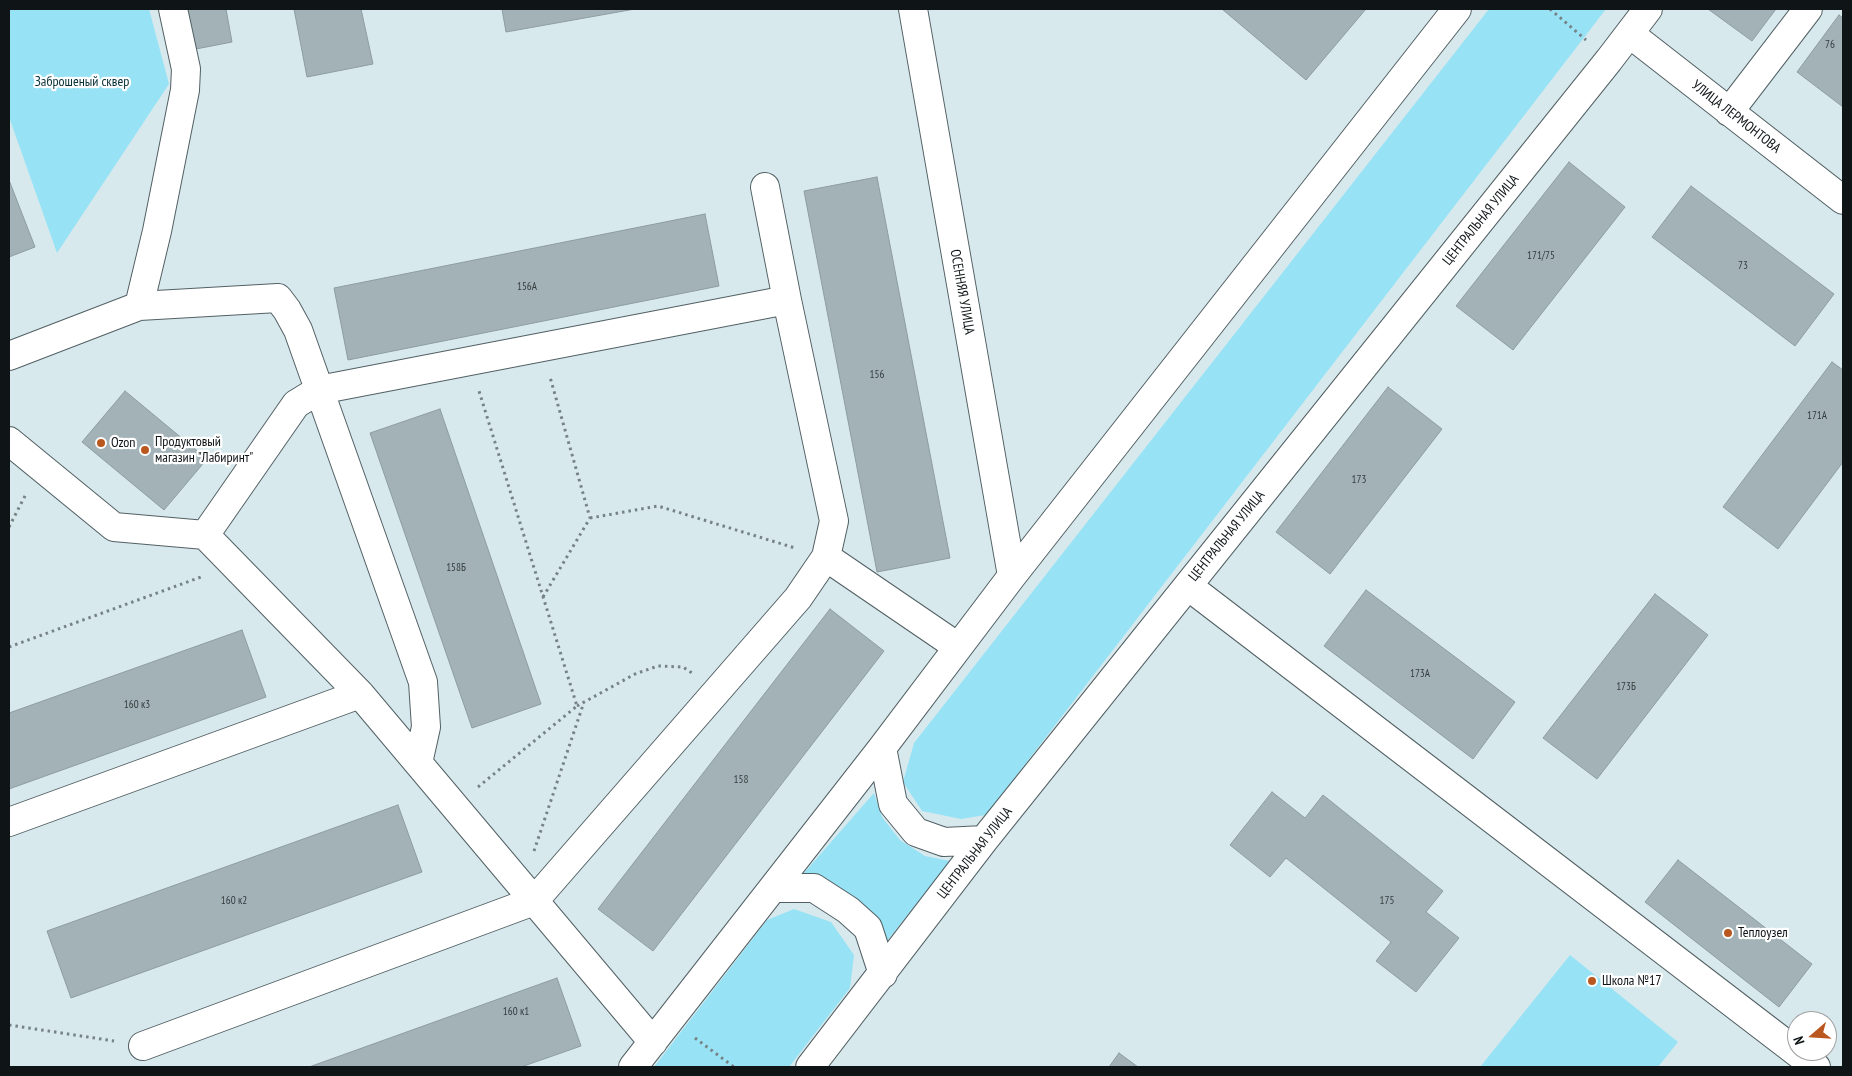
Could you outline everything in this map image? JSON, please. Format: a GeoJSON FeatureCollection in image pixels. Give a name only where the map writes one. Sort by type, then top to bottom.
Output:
{"type":"FeatureCollection","features":[{"type":"Feature","properties":{"kind":"street"},"geometry":{"type":"LineString","coordinates":[[139,306],[157,231],[185,90],[186,69],[173,9]]}},
{"type":"Feature","properties":{"kind":"street","name":"ОСЕННЯЯ УЛИЦА"},"geometry":{"type":"LineString","coordinates":[[913,9],[1012,576]]}},
{"type":"Feature","properties":{"kind":"street"},"geometry":{"type":"LineString","coordinates":[[633,1067],[882,748],[1012,576],[1457,9]]}},
{"type":"Feature","properties":{"kind":"street","name":"ЦЕНТРАЛЬНАЯ УЛИЦА"},"geometry":{"type":"LineString","coordinates":[[811,1067],[984,840],[1630,34],[1648,9]]}},
{"type":"Feature","properties":{"kind":"street"},"geometry":{"type":"LineString","coordinates":[[1729,112],[1808,9]]}},
{"type":"Feature","properties":{"kind":"street","name":"УЛИЦА ЛЕРМОНТОВА"},"geometry":{"type":"LineString","coordinates":[[1630,34],[1843,200]]}},
{"type":"Feature","properties":{"kind":"street"},"geometry":{"type":"LineString","coordinates":[[143,1046],[528,894],[718,690],[798,598],[826,557],[834,521],[765,187]]}},
{"type":"Feature","properties":{"kind":"street"},"geometry":{"type":"LineString","coordinates":[[9,356],[139,306],[278,298],[298,330],[423,682],[426,727],[418,763]]}},
{"type":"Feature","properties":{"kind":"street"},"geometry":{"type":"LineString","coordinates":[[205,535],[296,404],[319,390],[787,300]]}},
{"type":"Feature","properties":{"kind":"street"},"geometry":{"type":"LineString","coordinates":[[9,441],[114,528],[205,535],[360,694],[653,1042]]}},
{"type":"Feature","properties":{"kind":"street"},"geometry":{"type":"LineString","coordinates":[[826,557],[958,647]]}},
{"type":"Feature","properties":{"kind":"street"},"geometry":{"type":"LineString","coordinates":[[1188,586],[1816,1067]]}},
{"type":"Feature","properties":{"kind":"street"},"geometry":{"type":"LineString","coordinates":[[9,822],[360,694]]}},
{"type":"Feature","properties":{"kind":"street"},"geometry":{"type":"LineString","coordinates":[[882,748],[893,804],[916,832],[944,842],[984,840]]}},
{"type":"Feature","properties":{"kind":"street"},"geometry":{"type":"LineString","coordinates":[[773,888],[814,888],[848,910],[868,928],[883,974]]}},
{"type":"Feature","properties":{"kind":"path"},"geometry":{"type":"LineString","coordinates":[[1550,9],[1609,60]]}},
{"type":"Feature","properties":{"kind":"path"},"geometry":{"type":"LineString","coordinates":[[542,347],[590,518],[543,598]]}},
{"type":"Feature","properties":{"kind":"path"},"geometry":{"type":"LineString","coordinates":[[469,361],[577,706]]}},
{"type":"Feature","properties":{"kind":"path"},"geometry":{"type":"LineString","coordinates":[[590,518],[658,506],[826,557]]}},
{"type":"Feature","properties":{"kind":"path"},"geometry":{"type":"LineString","coordinates":[[9,647],[234,565]]}},
{"type":"Feature","properties":{"kind":"path"},"geometry":{"type":"LineString","coordinates":[[454,806],[577,706],[635,674],[658,666],[683,666],[718,690]]}},
{"type":"Feature","properties":{"kind":"path"},"geometry":{"type":"LineString","coordinates":[[528,894],[584,702]]}},
{"type":"Feature","properties":{"kind":"path"},"geometry":{"type":"LineString","coordinates":[[670,1019],[734,1067]]}},
{"type":"Feature","properties":{"kind":"path"},"geometry":{"type":"LineString","coordinates":[[9,1025],[143,1046]]}},
{"type":"Feature","properties":{"kind":"green space","name":"Заброшеный сквер"},"geometry":{"type":"Polygon","coordinates":[[[9,9],[149,9],[169,84],[57,253],[9,117],[9,9]]]}},
{"type":"Feature","properties":{"kind":"green space"},"geometry":{"type":"Polygon","coordinates":[[[1489,9],[1606,9],[986,815],[961,819],[922,811],[903,782],[914,743],[1489,9]]]}},
{"type":"Feature","properties":{"kind":"green space"},"geometry":{"type":"Polygon","coordinates":[[[874,793],[882,817],[900,840],[925,856],[950,861],[887,941],[877,923],[856,899],[830,883],[803,874],[874,793]]]}},
{"type":"Feature","properties":{"kind":"green space"},"geometry":{"type":"Polygon","coordinates":[[[794,909],[831,922],[854,955],[850,988],[789,1067],[654,1067],[767,920],[794,909]]]}},
{"type":"Feature","properties":{"kind":"green space"},"geometry":{"type":"Polygon","coordinates":[[[1570,955],[1678,1042],[1658,1067],[1480,1067],[1570,955]]]}},
{"type":"Feature","properties":{"kind":"building"},"geometry":{"type":"Polygon","coordinates":[[[187,9],[226,9],[232,42],[196,49],[187,9]]]}},
{"type":"Feature","properties":{"kind":"building"},"geometry":{"type":"Polygon","coordinates":[[[294,9],[361,9],[373,64],[307,77],[294,9]]]}},
{"type":"Feature","properties":{"kind":"building"},"geometry":{"type":"Polygon","coordinates":[[[502,9],[635,9],[506,32],[502,9]]]}},
{"type":"Feature","properties":{"kind":"building"},"geometry":{"type":"Polygon","coordinates":[[[1222,9],[1366,9],[1306,80],[1222,9]]]}},
{"type":"Feature","properties":{"kind":"building"},"geometry":{"type":"Polygon","coordinates":[[[1708,9],[1776,9],[1752,41],[1708,9]]]}},
{"type":"Feature","properties":{"kind":"building"},"geometry":{"type":"Polygon","coordinates":[[[1839,15],[1843,18],[1843,107],[1797,72],[1839,15]]]}},
{"type":"Feature","properties":{"kind":"building"},"geometry":{"type":"Polygon","coordinates":[[[1569,162],[1625,207],[1513,350],[1456,306],[1569,162]]]}},
{"type":"Feature","properties":{"kind":"building"},"geometry":{"type":"Polygon","coordinates":[[[877,177],[950,558],[877,572],[804,191],[877,177]]]}},
{"type":"Feature","properties":{"kind":"building"},"geometry":{"type":"Polygon","coordinates":[[[9,180],[35,247],[9,257],[9,180]]]}},
{"type":"Feature","properties":{"kind":"building"},"geometry":{"type":"Polygon","coordinates":[[[1691,186],[1834,294],[1795,346],[1652,237],[1691,186]]]}},
{"type":"Feature","properties":{"kind":"building"},"geometry":{"type":"Polygon","coordinates":[[[705,214],[719,286],[348,360],[334,288],[705,214]]]}},
{"type":"Feature","properties":{"kind":"building"},"geometry":{"type":"Polygon","coordinates":[[[1832,362],[1843,370],[1843,462],[1778,549],[1723,507],[1832,362]]]}},
{"type":"Feature","properties":{"kind":"building"},"geometry":{"type":"Polygon","coordinates":[[[1388,387],[1442,429],[1330,574],[1276,532],[1388,387]]]}},
{"type":"Feature","properties":{"kind":"building","name":"Продуктовый магазин \"Лабиринт\""},"geometry":{"type":"Polygon","coordinates":[[[125,391],[207,459],[164,510],[82,442],[125,391]]]}},
{"type":"Feature","properties":{"kind":"building"},"geometry":{"type":"Polygon","coordinates":[[[440,409],[541,704],[472,728],[370,433],[440,409]]]}},
{"type":"Feature","properties":{"kind":"building"},"geometry":{"type":"Polygon","coordinates":[[[1366,590],[1515,702],[1473,759],[1324,646],[1366,590]]]}},
{"type":"Feature","properties":{"kind":"building"},"geometry":{"type":"Polygon","coordinates":[[[1655,594],[1708,635],[1597,779],[1543,738],[1655,594]]]}},
{"type":"Feature","properties":{"kind":"building"},"geometry":{"type":"Polygon","coordinates":[[[830,609],[884,651],[653,951],[598,909],[830,609]]]}},
{"type":"Feature","properties":{"kind":"building"},"geometry":{"type":"Polygon","coordinates":[[[242,630],[266,697],[9,789],[9,713],[242,630]]]}},
{"type":"Feature","properties":{"kind":"building"},"geometry":{"type":"Polygon","coordinates":[[[1272,792],[1305,818],[1323,795],[1443,891],[1426,912],[1459,938],[1416,992],[1376,961],[1391,942],[1286,858],[1270,877],[1230,845],[1272,792]]]}},
{"type":"Feature","properties":{"kind":"building"},"geometry":{"type":"Polygon","coordinates":[[[398,805],[422,872],[71,998],[47,931],[398,805]]]}},
{"type":"Feature","properties":{"kind":"building","name":"Теплоузел"},"geometry":{"type":"Polygon","coordinates":[[[1678,860],[1812,964],[1779,1007],[1645,902],[1678,860]]]}},
{"type":"Feature","properties":{"kind":"building"},"geometry":{"type":"Polygon","coordinates":[[[557,978],[581,1046],[521,1067],[309,1067],[557,978]]]}},
{"type":"Feature","properties":{"kind":"building"},"geometry":{"type":"Polygon","coordinates":[[[1119,1053],[1138,1067],[1109,1067],[1119,1053]]]}},
{"type":"Feature","properties":{"kind":"place","name":"Ozon"},"geometry":{"type":"Point","coordinates":[101,443]}},
{"type":"Feature","properties":{"kind":"place","name":"Продуктовый магазин \"Лабиринт\""},"geometry":{"type":"Point","coordinates":[145,450]}},
{"type":"Feature","properties":{"kind":"place","name":"Теплоузел"},"geometry":{"type":"Point","coordinates":[1728,933]}},
{"type":"Feature","properties":{"kind":"place","name":"Школа №17"},"geometry":{"type":"Point","coordinates":[1592,981]}}]}
